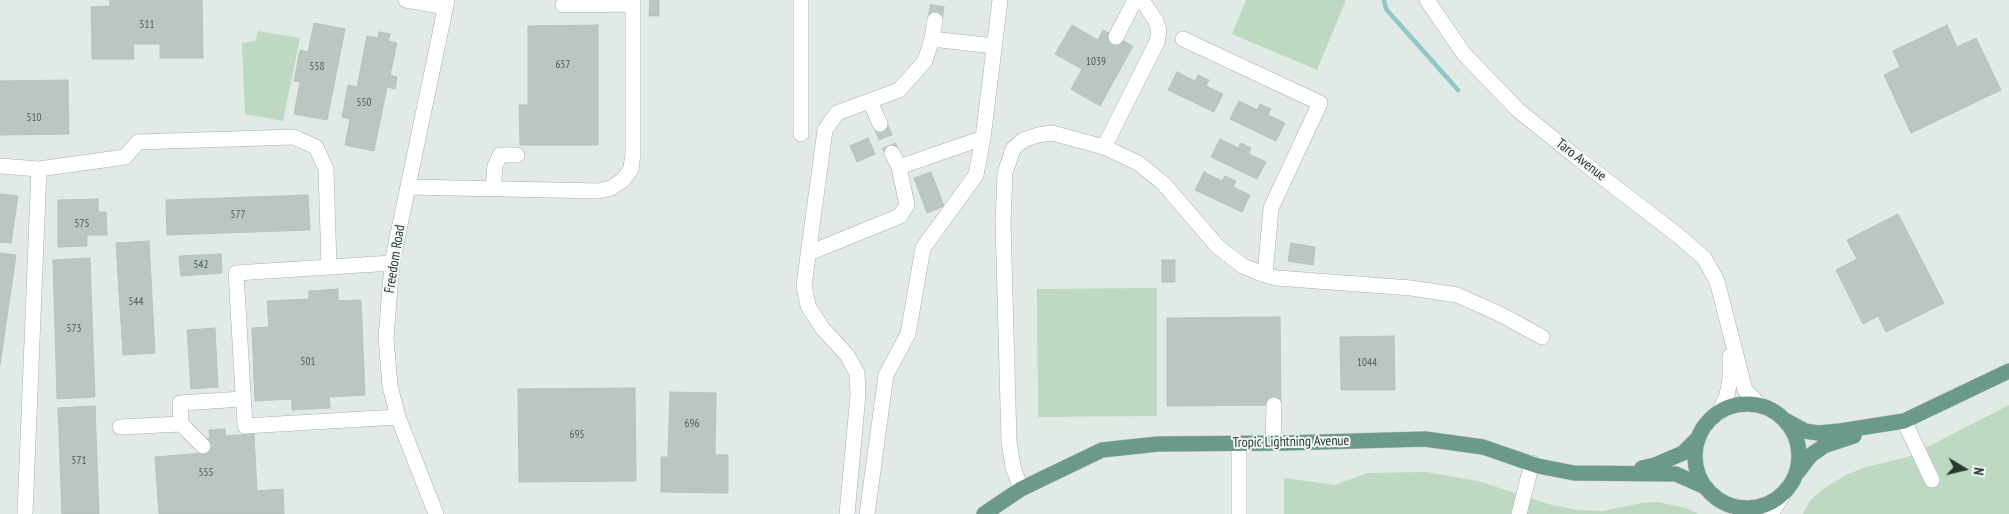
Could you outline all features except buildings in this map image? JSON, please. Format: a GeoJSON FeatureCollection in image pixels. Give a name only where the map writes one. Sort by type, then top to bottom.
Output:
{"type":"FeatureCollection","features":[{"type":"Feature","properties":{"kind":"main road"},"geometry":{"type":"LineString","coordinates":[[1699,437],[1696,460],[1700,477],[1706,487],[1718,499],[1737,510],[1758,507],[1769,503],[1784,493],[1811,455],[1824,446],[1904,421],[2009,371]]}},
{"type":"Feature","properties":{"kind":"main road"},"geometry":{"type":"LineString","coordinates":[[1611,473],[1662,462],[1683,453],[1699,437],[1707,424],[1718,413],[1737,405],[1761,406],[1772,410],[1805,431],[1818,433],[1840,432],[1904,421]]}},
{"type":"Feature","properties":{"kind":"main road"},"geometry":{"type":"LineString","coordinates":[[1784,419],[1792,430],[1799,448],[1799,462],[1796,475]]}},
{"type":"Feature","properties":{"kind":"main road","name":"Tropic Lightning Avenue"},"geometry":{"type":"LineString","coordinates":[[984,514],[1021,489],[1102,450],[1158,444],[1426,439],[1483,447],[1574,474],[1611,473]]}},
{"type":"Feature","properties":{"kind":"main road"},"geometry":{"type":"LineString","coordinates":[[1611,473],[1676,474],[1706,487]]}},
{"type":"Feature","properties":{"kind":"street"},"geometry":{"type":"LineString","coordinates":[[406,0],[447,4]]}},
{"type":"Feature","properties":{"kind":"street"},"geometry":{"type":"LineString","coordinates":[[801,0],[801,134]]}},
{"type":"Feature","properties":{"kind":"street"},"geometry":{"type":"LineString","coordinates":[[867,514],[886,375],[908,334],[923,248],[976,175],[983,138],[1000,0]]}},
{"type":"Feature","properties":{"kind":"street"},"geometry":{"type":"LineString","coordinates":[[1116,37],[1136,0]]}},
{"type":"Feature","properties":{"kind":"street"},"geometry":{"type":"LineString","coordinates":[[1104,146],[1157,42],[1159,31],[1156,21],[1142,0]]}},
{"type":"Feature","properties":{"kind":"street","name":"Taro Avenue"},"geometry":{"type":"LineString","coordinates":[[1427,0],[1464,54],[1518,110],[1704,258],[1717,281],[1727,320]]}},
{"type":"Feature","properties":{"kind":"street"},"geometry":{"type":"LineString","coordinates":[[408,187],[599,191],[611,188],[624,180],[631,169],[634,153],[633,2],[563,5]]}},
{"type":"Feature","properties":{"kind":"street","name":"Freedom Road"},"geometry":{"type":"LineString","coordinates":[[436,514],[398,417],[390,386],[386,338],[392,263],[447,4]]}},
{"type":"Feature","properties":{"kind":"street"},"geometry":{"type":"LineString","coordinates":[[847,514],[858,395],[856,373],[847,355],[823,329],[808,306],[804,285],[825,130],[837,114],[899,90],[925,61],[932,39],[935,20]]}},
{"type":"Feature","properties":{"kind":"street"},"geometry":{"type":"LineString","coordinates":[[932,39],[994,46]]}},
{"type":"Feature","properties":{"kind":"street"},"geometry":{"type":"LineString","coordinates":[[1183,39],[1320,103],[1271,208],[1265,275]]}},
{"type":"Feature","properties":{"kind":"street"},"geometry":{"type":"LineString","coordinates":[[870,101],[880,124]]}},
{"type":"Feature","properties":{"kind":"street"},"geometry":{"type":"LineString","coordinates":[[1021,489],[1013,467],[1009,441],[1003,222],[1005,173],[1013,149],[1023,140],[1038,135],[1052,134],[1104,146],[1138,162],[1163,183],[1218,247],[1243,266],[1265,275],[1277,278],[1411,288],[1457,295],[1500,314],[1542,337]]}},
{"type":"Feature","properties":{"kind":"street"},"geometry":{"type":"LineString","coordinates":[[0,166],[39,169],[125,157],[138,142],[294,137],[316,147],[326,169],[328,267]]}},
{"type":"Feature","properties":{"kind":"street"},"geometry":{"type":"LineString","coordinates":[[809,253],[900,216],[907,205],[905,190],[895,160],[983,138]]}},
{"type":"Feature","properties":{"kind":"street"},"geometry":{"type":"LineString","coordinates":[[493,189],[494,166],[500,155],[516,155]]}},
{"type":"Feature","properties":{"kind":"street"},"geometry":{"type":"LineString","coordinates":[[25,514],[39,169]]}},
{"type":"Feature","properties":{"kind":"street"},"geometry":{"type":"LineString","coordinates":[[392,263],[236,272],[245,426],[398,417]]}},
{"type":"Feature","properties":{"kind":"street"},"geometry":{"type":"LineString","coordinates":[[1727,320],[1746,390],[1761,406]]}},
{"type":"Feature","properties":{"kind":"street"},"geometry":{"type":"LineString","coordinates":[[1718,413],[1727,396],[1730,379],[1727,320]]}},
{"type":"Feature","properties":{"kind":"street"},"geometry":{"type":"LineString","coordinates":[[203,446],[181,424],[180,402],[243,399]]}},
{"type":"Feature","properties":{"kind":"street"},"geometry":{"type":"LineString","coordinates":[[1273,443],[1274,405]]}},
{"type":"Feature","properties":{"kind":"street"},"geometry":{"type":"LineString","coordinates":[[1904,421],[1932,480]]}},
{"type":"Feature","properties":{"kind":"street"},"geometry":{"type":"LineString","coordinates":[[120,427],[181,424]]}},
{"type":"Feature","properties":{"kind":"street"},"geometry":{"type":"LineString","coordinates":[[1239,443],[1239,514]]}},
{"type":"Feature","properties":{"kind":"street"},"geometry":{"type":"LineString","coordinates":[[1519,514],[1532,463]]}},
{"type":"Feature","properties":{"kind":"street"},"geometry":{"type":"LineString","coordinates":[[1771,514],[1784,493]]}},
{"type":"Feature","properties":{"kind":"green space"},"geometry":{"type":"Polygon","coordinates":[[[1246,0],[1346,0],[1317,70],[1232,34],[1246,0]]]}},
{"type":"Feature","properties":{"kind":"green space"},"geometry":{"type":"Polygon","coordinates":[[[258,31],[300,38],[283,121],[245,114],[242,43],[255,41],[258,31]]]}},
{"type":"Feature","properties":{"kind":"green space"},"geometry":{"type":"Polygon","coordinates":[[[1157,288],[1157,416],[1038,417],[1037,289],[1157,288]]]}},
{"type":"Feature","properties":{"kind":"green space"},"geometry":{"type":"Polygon","coordinates":[[[2009,405],[2009,514],[1803,514],[1810,501],[1823,489],[1846,475],[1866,467],[1908,457],[2009,405]]]}},
{"type":"Feature","properties":{"kind":"green space"},"geometry":{"type":"Polygon","coordinates":[[[1426,472],[1478,481],[1548,504],[1577,510],[1602,511],[1642,503],[1658,502],[1686,508],[1698,514],[1284,514],[1284,478],[1335,485],[1367,473],[1426,472]]]}},
{"type":"Feature","properties":{"kind":"waterway"},"geometry":{"type":"LineString","coordinates":[[1384,0],[1386,9],[1458,90]]}},
{"type":"Feature","properties":{"kind":"tunnel"},"geometry":{"type":"LineString","coordinates":[[935,20],[938,0]]}},
{"type":"Feature","properties":{"kind":"tunnel"},"geometry":{"type":"LineString","coordinates":[[880,124],[892,153]]}}]}
